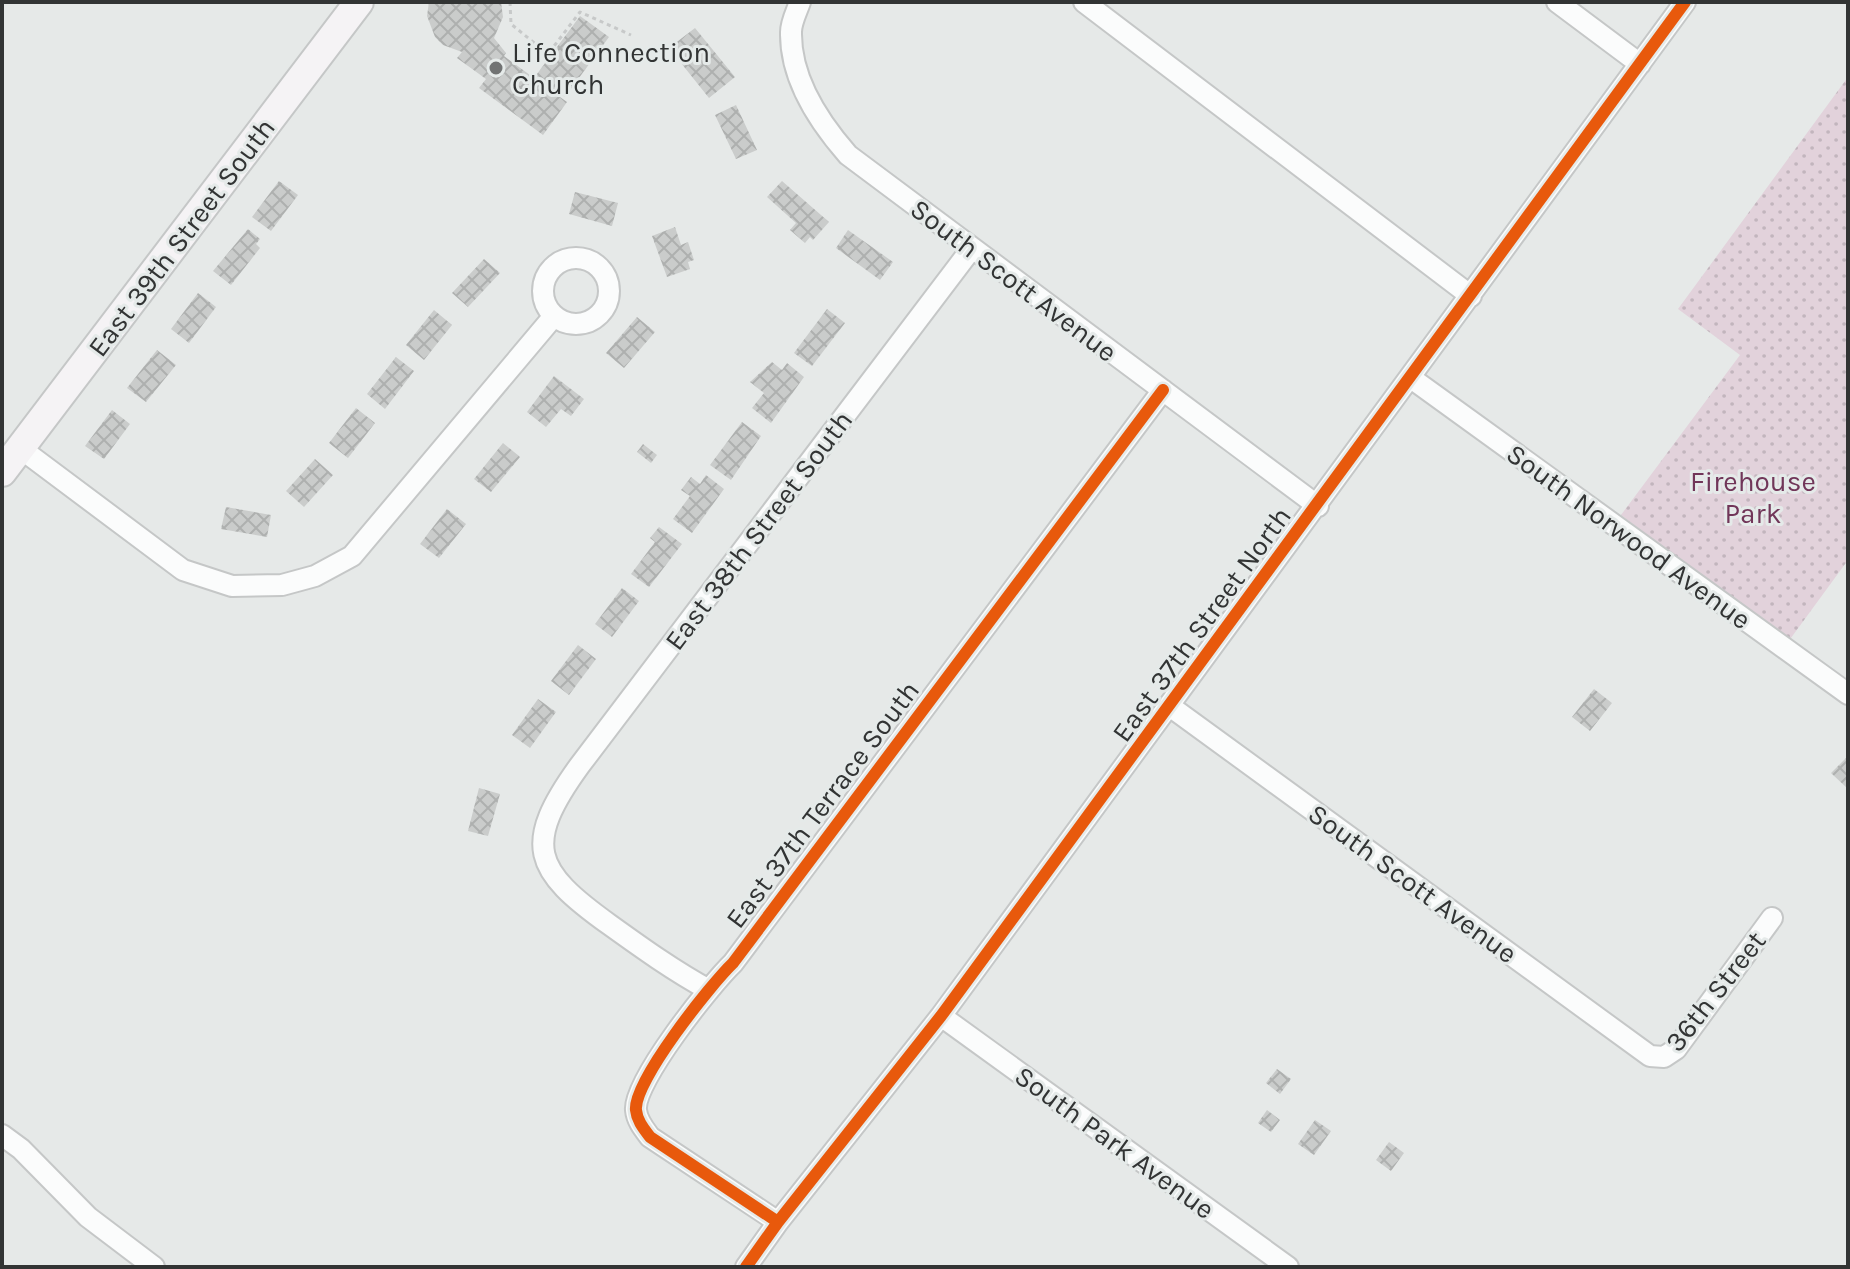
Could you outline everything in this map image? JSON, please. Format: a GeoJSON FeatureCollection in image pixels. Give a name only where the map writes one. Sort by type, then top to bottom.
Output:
{"type":"FeatureCollection","features":[{"type":"Feature","properties":{"kind":"main road","name":"East 39th Street South"},"geometry":{"type":"LineString","coordinates":[[2,472],[359,2]]}},
{"type":"Feature","properties":{"kind":"street","name":"South Scott Avenue"},"geometry":{"type":"LineString","coordinates":[[800,2],[790,30],[797,69],[811,105],[827,132],[848,155],[1318,506]]}},
{"type":"Feature","properties":{"kind":"street"},"geometry":{"type":"LineString","coordinates":[[1084,2],[1471,296]]}},
{"type":"Feature","properties":{"kind":"street"},"geometry":{"type":"LineString","coordinates":[[1557,2],[1640,64]]}},
{"type":"Feature","properties":{"kind":"street","name":"East 37th Street North"},"geometry":{"type":"LineString","coordinates":[[746,1267],[774,1219],[941,1016],[1171,707],[1685,2]]}},
{"type":"Feature","properties":{"kind":"street","name":"East 38th Street South"},"geometry":{"type":"LineString","coordinates":[[709,990],[675,971],[571,897],[555,881],[546,860],[543,837],[548,815],[590,752],[972,248]]}},
{"type":"Feature","properties":{"kind":"street"},"geometry":{"type":"LineString","coordinates":[[20,448],[183,570],[232,586],[282,585],[315,576],[352,556],[554,316]]}},
{"type":"Feature","properties":{"kind":"street","name":"South Norwood Avenue"},"geometry":{"type":"LineString","coordinates":[[1411,378],[1848,694]]}},
{"type":"Feature","properties":{"kind":"street","name":"East 37th Terrace South"},"geometry":{"type":"LineString","coordinates":[[774,1219],[650,1137],[640,1124],[635,1109],[642,1084],[709,990],[743,950],[1163,390]]}},
{"type":"Feature","properties":{"kind":"street","name":"South Scott Avenue"},"geometry":{"type":"LineString","coordinates":[[1171,707],[1650,1056],[1656,1057]]}},
{"type":"Feature","properties":{"kind":"street","name":"36th Street"},"geometry":{"type":"LineString","coordinates":[[1656,1057],[1664,1057],[1676,1049],[1772,918]]}},
{"type":"Feature","properties":{"kind":"street","name":"South Park Avenue"},"geometry":{"type":"LineString","coordinates":[[941,1016],[1288,1267]]}},
{"type":"Feature","properties":{"kind":"street"},"geometry":{"type":"LineString","coordinates":[[2,1135],[21,1149],[88,1217],[154,1267]]}},
{"type":"Feature","properties":{"kind":"path"},"geometry":{"type":"LineString","coordinates":[[510,2],[511,24],[548,54],[580,12],[631,35]]}},
{"type":"Feature","properties":{"kind":"green space","name":"Firehouse Park"},"geometry":{"type":"Polygon","coordinates":[[[1848,77],[1848,560],[1788,642],[1621,515],[1740,355],[1678,309],[1848,77]]]}},
{"type":"Feature","properties":{"kind":"building","name":"Life Connection Church"},"geometry":{"type":"Polygon","coordinates":[[[429,2],[501,2],[503,17],[494,38],[506,53],[504,56],[534,78],[580,16],[609,37],[565,97],[560,97],[567,102],[543,135],[479,88],[486,79],[457,58],[462,52],[443,45],[435,37],[427,16],[429,2]]]}},
{"type":"Feature","properties":{"kind":"building"},"geometry":{"type":"Polygon","coordinates":[[[695,28],[735,77],[709,98],[669,48],[695,28]]]}},
{"type":"Feature","properties":{"kind":"building"},"geometry":{"type":"Polygon","coordinates":[[[736,105],[757,150],[736,159],[715,115],[736,105]]]}},
{"type":"Feature","properties":{"kind":"building"},"geometry":{"type":"Polygon","coordinates":[[[279,181],[298,195],[271,231],[252,217],[279,181]]]}},
{"type":"Feature","properties":{"kind":"building"},"geometry":{"type":"Polygon","coordinates":[[[782,181],[829,222],[813,240],[810,237],[805,243],[790,230],[796,223],[767,197],[782,181]]]}},
{"type":"Feature","properties":{"kind":"building"},"geometry":{"type":"Polygon","coordinates":[[[575,192],[618,203],[612,226],[569,214],[575,192]]]}},
{"type":"Feature","properties":{"kind":"building"},"geometry":{"type":"Polygon","coordinates":[[[675,227],[681,245],[688,242],[694,260],[688,262],[690,269],[667,277],[652,236],[675,227]]]}},
{"type":"Feature","properties":{"kind":"building"},"geometry":{"type":"Polygon","coordinates":[[[248,229],[260,239],[256,244],[260,248],[231,285],[213,271],[248,229]]]}},
{"type":"Feature","properties":{"kind":"building"},"geometry":{"type":"Polygon","coordinates":[[[848,230],[893,262],[880,280],[836,248],[848,230]]]}},
{"type":"Feature","properties":{"kind":"building"},"geometry":{"type":"Polygon","coordinates":[[[484,259],[500,273],[468,307],[452,293],[484,259]]]}},
{"type":"Feature","properties":{"kind":"building"},"geometry":{"type":"Polygon","coordinates":[[[198,293],[216,307],[189,343],[171,329],[198,293]]]}},
{"type":"Feature","properties":{"kind":"building"},"geometry":{"type":"Polygon","coordinates":[[[827,309],[845,323],[812,366],[794,353],[827,309]]]}},
{"type":"Feature","properties":{"kind":"building"},"geometry":{"type":"Polygon","coordinates":[[[434,310],[452,325],[424,360],[406,345],[434,310]]]}},
{"type":"Feature","properties":{"kind":"building"},"geometry":{"type":"Polygon","coordinates":[[[637,317],[655,332],[624,368],[606,353],[637,317]]]}},
{"type":"Feature","properties":{"kind":"building"},"geometry":{"type":"Polygon","coordinates":[[[157,350],[176,365],[146,402],[127,388],[157,350]]]}},
{"type":"Feature","properties":{"kind":"building"},"geometry":{"type":"Polygon","coordinates":[[[396,357],[414,371],[385,409],[367,394],[396,357]]]}},
{"type":"Feature","properties":{"kind":"building"},"geometry":{"type":"Polygon","coordinates":[[[772,362],[782,370],[787,363],[804,377],[771,423],[752,408],[764,393],[750,382],[772,362]]]}},
{"type":"Feature","properties":{"kind":"building"},"geometry":{"type":"Polygon","coordinates":[[[554,376],[584,399],[571,416],[561,409],[546,427],[527,412],[554,376]]]}},
{"type":"Feature","properties":{"kind":"building"},"geometry":{"type":"Polygon","coordinates":[[[356,408],[375,423],[348,458],[329,443],[356,408]]]}},
{"type":"Feature","properties":{"kind":"building"},"geometry":{"type":"Polygon","coordinates":[[[112,410],[130,424],[104,459],[85,446],[112,410]]]}},
{"type":"Feature","properties":{"kind":"building"},"geometry":{"type":"Polygon","coordinates":[[[742,422],[761,436],[731,480],[710,465],[742,422]]]}},
{"type":"Feature","properties":{"kind":"building"},"geometry":{"type":"Polygon","coordinates":[[[503,443],[520,457],[491,492],[474,479],[503,443]]]}},
{"type":"Feature","properties":{"kind":"building"},"geometry":{"type":"Polygon","coordinates":[[[643,444],[657,455],[651,463],[637,452],[643,444]]]}},
{"type":"Feature","properties":{"kind":"building"},"geometry":{"type":"Polygon","coordinates":[[[315,459],[333,475],[304,507],[286,491],[315,459]]]}},
{"type":"Feature","properties":{"kind":"building"},"geometry":{"type":"Polygon","coordinates":[[[706,475],[724,489],[692,533],[673,519],[690,496],[681,490],[691,477],[700,484],[706,475]]]}},
{"type":"Feature","properties":{"kind":"building"},"geometry":{"type":"Polygon","coordinates":[[[226,507],[271,515],[267,537],[221,529],[226,507]]]}},
{"type":"Feature","properties":{"kind":"building"},"geometry":{"type":"Polygon","coordinates":[[[447,509],[466,524],[439,558],[420,544],[447,509]]]}},
{"type":"Feature","properties":{"kind":"building"},"geometry":{"type":"Polygon","coordinates":[[[659,527],[682,544],[649,587],[631,574],[655,542],[650,538],[659,527]]]}},
{"type":"Feature","properties":{"kind":"building"},"geometry":{"type":"Polygon","coordinates":[[[622,588],[639,601],[612,637],[595,624],[622,588]]]}},
{"type":"Feature","properties":{"kind":"building"},"geometry":{"type":"Polygon","coordinates":[[[578,645],[596,659],[569,695],[551,681],[578,645]]]}},
{"type":"Feature","properties":{"kind":"building"},"geometry":{"type":"Polygon","coordinates":[[[1594,689],[1612,703],[1590,731],[1572,717],[1594,689]]]}},
{"type":"Feature","properties":{"kind":"building"},"geometry":{"type":"Polygon","coordinates":[[[538,699],[556,712],[530,748],[512,735],[538,699]]]}},
{"type":"Feature","properties":{"kind":"building"},"geometry":{"type":"Polygon","coordinates":[[[1846,758],[1848,760],[1848,789],[1831,773],[1846,758]]]}},
{"type":"Feature","properties":{"kind":"building"},"geometry":{"type":"Polygon","coordinates":[[[479,788],[500,794],[488,836],[468,831],[479,788]]]}},
{"type":"Feature","properties":{"kind":"building"},"geometry":{"type":"Polygon","coordinates":[[[1277,1069],[1291,1079],[1280,1094],[1266,1083],[1277,1069]]]}},
{"type":"Feature","properties":{"kind":"building"},"geometry":{"type":"Polygon","coordinates":[[[1267,1110],[1280,1120],[1271,1132],[1258,1123],[1267,1110]]]}},
{"type":"Feature","properties":{"kind":"building"},"geometry":{"type":"Polygon","coordinates":[[[1315,1120],[1331,1131],[1314,1155],[1298,1144],[1315,1120]]]}},
{"type":"Feature","properties":{"kind":"building"},"geometry":{"type":"Polygon","coordinates":[[[1389,1142],[1404,1153],[1391,1171],[1376,1160],[1389,1142]]]}},
{"type":"Feature","properties":{"kind":"cycle path"},"geometry":{"type":"LineString","coordinates":[[746,1267],[941,1016],[1685,2]]}},
{"type":"Feature","properties":{"kind":"cycle path"},"geometry":{"type":"LineString","coordinates":[[778,1222],[650,1137],[639,1121],[636,1110],[638,1097],[660,1057],[692,1011],[733,963],[1163,390]]}},
{"type":"Feature","properties":{"kind":"place","name":"Life Connection Church"},"geometry":{"type":"Point","coordinates":[496,68]}}]}
